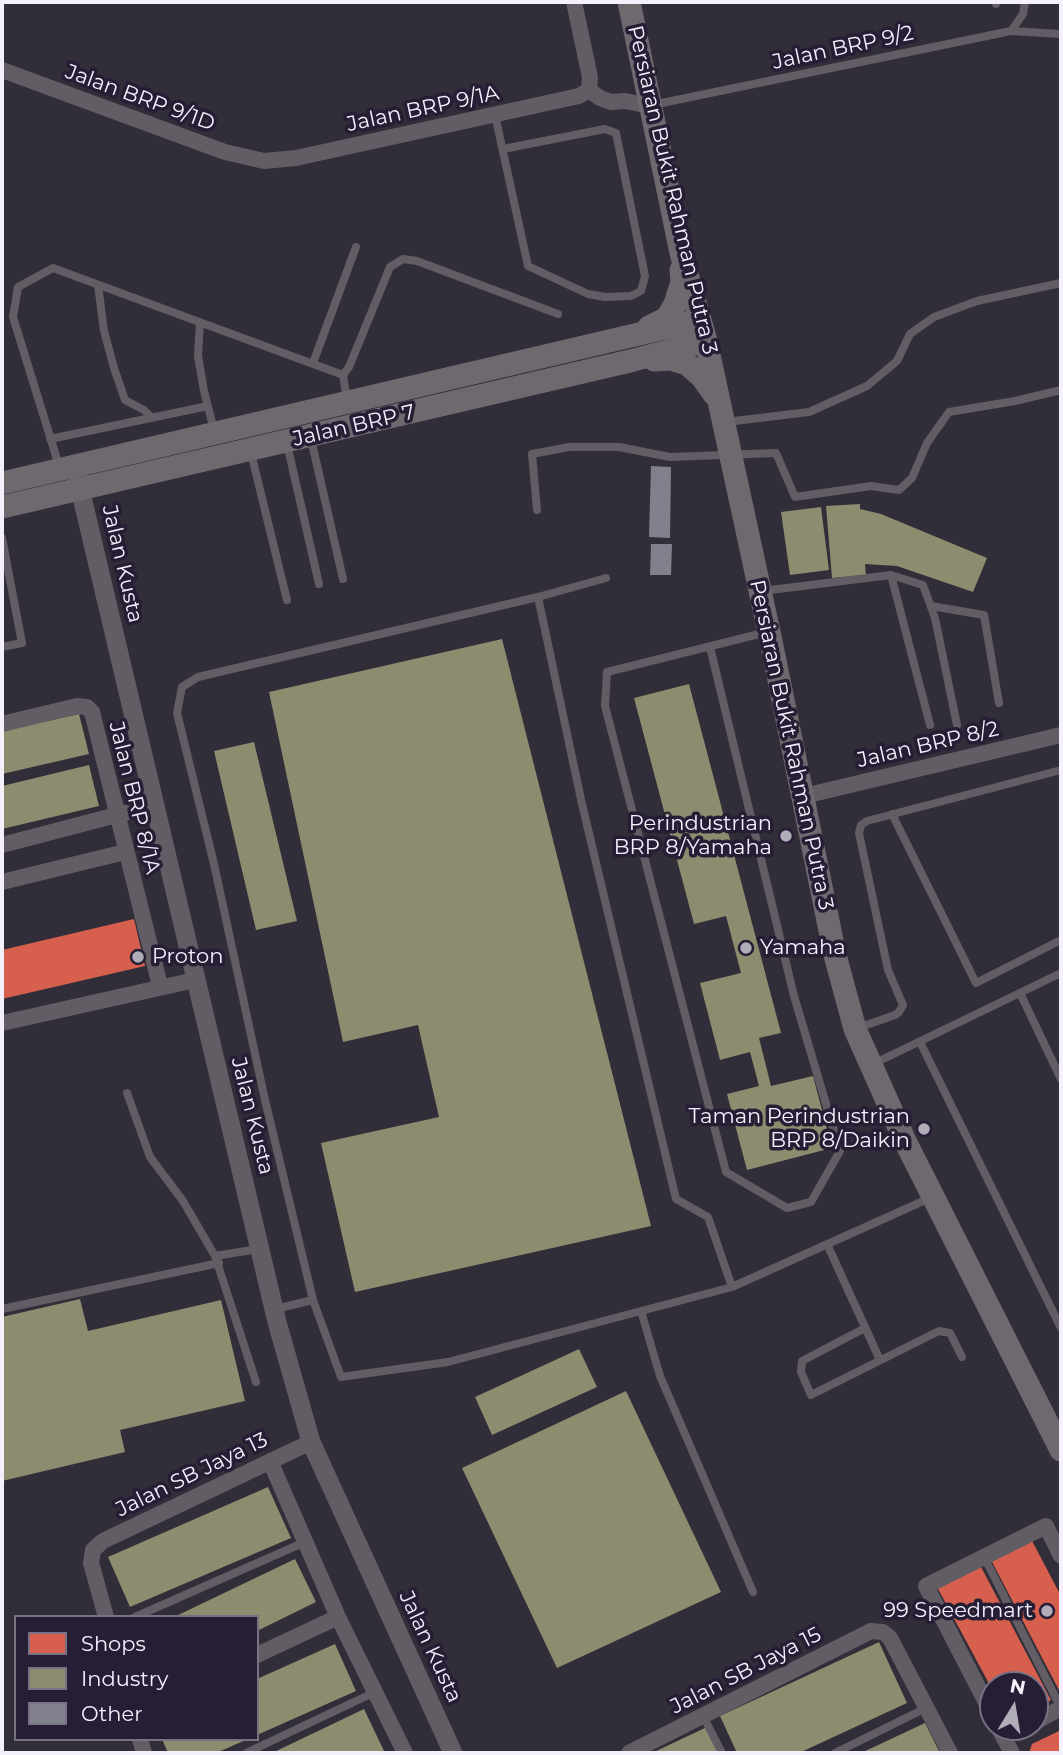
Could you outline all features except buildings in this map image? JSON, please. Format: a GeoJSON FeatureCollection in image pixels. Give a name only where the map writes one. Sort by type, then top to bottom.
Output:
{"type":"FeatureCollection","features":[{"type":"Feature","properties":{"kind":"main road","name":"Persiaran Bukit Rahman Putra 3"},"geometry":{"type":"LineString","coordinates":[[629,2],[681,253],[703,331],[769,631],[835,955],[855,1029],[933,1197],[1061,1450]]}},
{"type":"Feature","properties":{"kind":"main road"},"geometry":{"type":"LineString","coordinates":[[617,340],[667,318],[682,282],[681,253]]}},
{"type":"Feature","properties":{"kind":"main road","name":"Jalan BRP 7"},"geometry":{"type":"LineString","coordinates":[[2,482],[347,400],[617,340],[703,331]]}},
{"type":"Feature","properties":{"kind":"main road","name":"Jalan BRP 7"},"geometry":{"type":"LineString","coordinates":[[2,507],[630,362],[703,331]]}},
{"type":"Feature","properties":{"kind":"main road"},"geometry":{"type":"LineString","coordinates":[[630,362],[671,359],[687,364],[702,377],[721,412]]}},
{"type":"Feature","properties":{"kind":"street"},"geometry":{"type":"LineString","coordinates":[[574,2],[590,77],[589,90],[611,102],[625,101],[650,106]]}},
{"type":"Feature","properties":{"kind":"street","name":"Jalan BRP 9/1D"},"geometry":{"type":"LineString","coordinates":[[2,70],[225,152],[264,161]]}},
{"type":"Feature","properties":{"kind":"street","name":"Jalan BRP 9/1A"},"geometry":{"type":"LineString","coordinates":[[264,161],[296,158],[495,115],[579,96],[589,90]]}},
{"type":"Feature","properties":{"kind":"street","name":"Jalan Kusta"},"geometry":{"type":"LineString","coordinates":[[67,467],[80,489],[260,1248],[312,1442],[453,1753]]}},
{"type":"Feature","properties":{"kind":"street","name":"Jalan BRP 8/1A"},"geometry":{"type":"LineString","coordinates":[[2,724],[78,706],[87,707],[92,712],[160,986]]}},
{"type":"Feature","properties":{"kind":"street","name":"Jalan BRP 8/2"},"geometry":{"type":"LineString","coordinates":[[803,796],[1061,735]]}},
{"type":"Feature","properties":{"kind":"street"},"geometry":{"type":"LineString","coordinates":[[2,845],[155,805]]}},
{"type":"Feature","properties":{"kind":"street"},"geometry":{"type":"LineString","coordinates":[[2,882],[125,852]]}},
{"type":"Feature","properties":{"kind":"street"},"geometry":{"type":"LineString","coordinates":[[2,1023],[195,980]]}},
{"type":"Feature","properties":{"kind":"street","name":"Jalan SB Jaya 13"},"geometry":{"type":"LineString","coordinates":[[105,1615],[91,1563],[93,1550],[103,1541],[312,1442]]}},
{"type":"Feature","properties":{"kind":"street"},"geometry":{"type":"LineString","coordinates":[[270,1461],[338,1617],[405,1753]]}},
{"type":"Feature","properties":{"kind":"street"},"geometry":{"type":"LineString","coordinates":[[979,1689],[926,1586],[1046,1526],[1061,1556]]}},
{"type":"Feature","properties":{"kind":"street"},"geometry":{"type":"LineString","coordinates":[[259,1654],[338,1617]]}},
{"type":"Feature","properties":{"kind":"street","name":"Jalan SB Jaya 15"},"geometry":{"type":"LineString","coordinates":[[629,1753],[871,1631],[883,1632],[890,1638],[927,1708]]}},
{"type":"Feature","properties":{"kind":"street"},"geometry":{"type":"LineString","coordinates":[[927,1708],[950,1753]]}},
{"type":"Feature","properties":{"kind":"lane"},"geometry":{"type":"LineString","coordinates":[[1011,31],[1023,14],[1025,2]]}},
{"type":"Feature","properties":{"kind":"lane","name":"Jalan BRP 9/2"},"geometry":{"type":"LineString","coordinates":[[650,106],[1011,31],[1061,34]]}},
{"type":"Feature","properties":{"kind":"lane"},"geometry":{"type":"LineString","coordinates":[[495,115],[502,149],[528,266],[588,294],[605,297],[631,296],[641,291],[645,276],[616,133],[605,129],[502,149]]}},
{"type":"Feature","properties":{"kind":"lane"},"geometry":{"type":"LineString","coordinates":[[313,363],[356,247]]}},
{"type":"Feature","properties":{"kind":"lane"},"geometry":{"type":"LineString","coordinates":[[347,400],[343,375],[349,367],[390,267],[403,259],[417,261],[558,314]]}},
{"type":"Feature","properties":{"kind":"lane"},"geometry":{"type":"LineString","coordinates":[[67,467],[50,439],[13,317],[18,287],[53,268],[343,375]]}},
{"type":"Feature","properties":{"kind":"lane"},"geometry":{"type":"LineString","coordinates":[[721,412],[809,412],[867,386],[897,361],[910,334],[934,317],[977,301],[1061,283]]}},
{"type":"Feature","properties":{"kind":"lane"},"geometry":{"type":"LineString","coordinates":[[98,285],[104,331],[125,400],[144,410],[152,418]]}},
{"type":"Feature","properties":{"kind":"lane"},"geometry":{"type":"LineString","coordinates":[[200,322],[198,356],[215,433]]}},
{"type":"Feature","properties":{"kind":"lane"},"geometry":{"type":"LineString","coordinates":[[537,510],[532,454],[569,447],[619,447],[670,457],[776,453],[795,497],[871,486],[899,490],[912,478],[927,443],[949,412],[1061,390]]}},
{"type":"Feature","properties":{"kind":"lane"},"geometry":{"type":"LineString","coordinates":[[50,439],[208,406]]}},
{"type":"Feature","properties":{"kind":"lane"},"geometry":{"type":"LineString","coordinates":[[310,436],[343,579]]}},
{"type":"Feature","properties":{"kind":"lane"},"geometry":{"type":"LineString","coordinates":[[286,441],[319,584]]}},
{"type":"Feature","properties":{"kind":"lane"},"geometry":{"type":"LineString","coordinates":[[250,450],[287,600]]}},
{"type":"Feature","properties":{"kind":"lane"},"geometry":{"type":"LineString","coordinates":[[2,538],[22,643],[2,647]]}},
{"type":"Feature","properties":{"kind":"lane"},"geometry":{"type":"LineString","coordinates":[[759,591],[891,575],[923,585],[935,618],[957,725]]}},
{"type":"Feature","properties":{"kind":"lane"},"geometry":{"type":"LineString","coordinates":[[891,575],[930,725]]}},
{"type":"Feature","properties":{"kind":"lane"},"geometry":{"type":"LineString","coordinates":[[606,578],[538,597],[198,677],[182,687],[177,713],[214,864],[265,1100],[313,1300],[341,1377],[448,1362],[732,1287],[933,1197]]}},
{"type":"Feature","properties":{"kind":"lane"},"geometry":{"type":"LineString","coordinates":[[538,597],[582,804],[676,1199],[708,1217],[732,1287]]}},
{"type":"Feature","properties":{"kind":"lane"},"geometry":{"type":"LineString","coordinates":[[931,606],[984,615],[999,703]]}},
{"type":"Feature","properties":{"kind":"lane"},"geometry":{"type":"LineString","coordinates":[[710,647],[794,996],[840,1151],[811,1202],[787,1208],[726,1172],[605,706],[607,672],[769,631]]}},
{"type":"Feature","properties":{"kind":"lane"},"geometry":{"type":"LineString","coordinates":[[855,1029],[895,1014],[903,1005],[888,970],[859,833],[863,823],[1061,770]]}},
{"type":"Feature","properties":{"kind":"lane"},"geometry":{"type":"LineString","coordinates":[[892,814],[976,983],[1061,940]]}},
{"type":"Feature","properties":{"kind":"lane"},"geometry":{"type":"LineString","coordinates":[[870,1066],[1061,973]]}},
{"type":"Feature","properties":{"kind":"lane"},"geometry":{"type":"LineString","coordinates":[[1020,993],[1061,1079]]}},
{"type":"Feature","properties":{"kind":"lane"},"geometry":{"type":"LineString","coordinates":[[920,1042],[1061,1328]]}},
{"type":"Feature","properties":{"kind":"lane"},"geometry":{"type":"LineString","coordinates":[[127,1093],[150,1157],[183,1201],[217,1260],[256,1382]]}},
{"type":"Feature","properties":{"kind":"lane"},"geometry":{"type":"LineString","coordinates":[[827,1244],[880,1360]]}},
{"type":"Feature","properties":{"kind":"lane"},"geometry":{"type":"LineString","coordinates":[[2,1309],[260,1248]]}},
{"type":"Feature","properties":{"kind":"lane"},"geometry":{"type":"LineString","coordinates":[[275,1309],[313,1300]]}},
{"type":"Feature","properties":{"kind":"lane"},"geometry":{"type":"LineString","coordinates":[[641,1311],[660,1376],[753,1592]]}},
{"type":"Feature","properties":{"kind":"lane"},"geometry":{"type":"LineString","coordinates":[[865,1328],[802,1361],[801,1372],[811,1395],[943,1330],[953,1336],[962,1357]]}},
{"type":"Feature","properties":{"kind":"lane"},"geometry":{"type":"LineString","coordinates":[[140,1615],[305,1542]]}},
{"type":"Feature","properties":{"kind":"lane"},"geometry":{"type":"LineString","coordinates":[[984,1557],[1061,1708]]}},
{"type":"Feature","properties":{"kind":"lane"},"geometry":{"type":"LineString","coordinates":[[246,1753],[376,1692]]}},
{"type":"Feature","properties":{"kind":"lane"},"geometry":{"type":"LineString","coordinates":[[835,1753],[927,1708]]}},
{"type":"Feature","properties":{"kind":"lane"},"geometry":{"type":"LineString","coordinates":[[703,1716],[722,1753]]}},
{"type":"Feature","properties":{"kind":"place","name":"Perindustrian BRP 8/Yamaha"},"geometry":{"type":"Point","coordinates":[786,836]}},
{"type":"Feature","properties":{"kind":"place","name":"Yamaha"},"geometry":{"type":"Point","coordinates":[746,948]}},
{"type":"Feature","properties":{"kind":"place","name":"Proton"},"geometry":{"type":"Point","coordinates":[138,957]}},
{"type":"Feature","properties":{"kind":"place","name":"Taman Perindustrian BRP 8/Daikin"},"geometry":{"type":"Point","coordinates":[924,1129]}},
{"type":"Feature","properties":{"kind":"place","name":"99 Speedmart"},"geometry":{"type":"Point","coordinates":[1047,1611]}}]}
